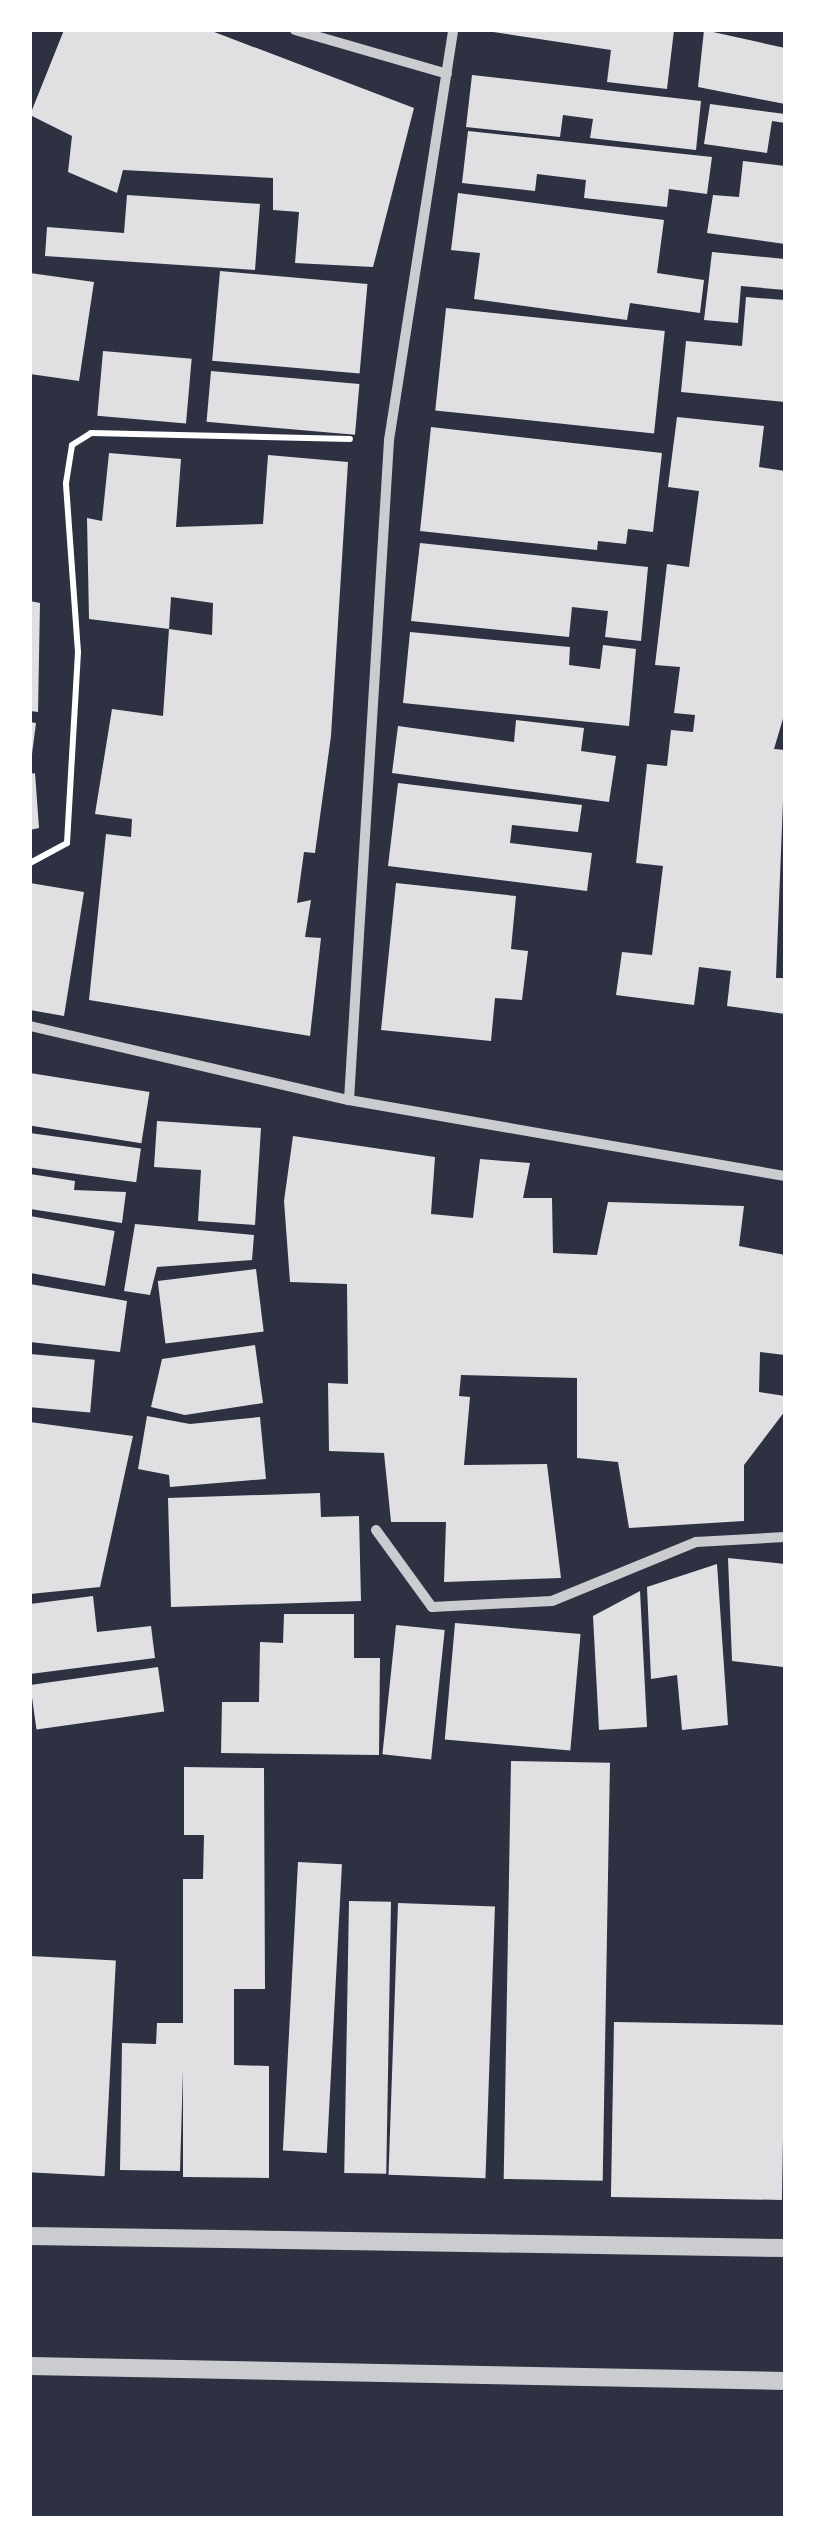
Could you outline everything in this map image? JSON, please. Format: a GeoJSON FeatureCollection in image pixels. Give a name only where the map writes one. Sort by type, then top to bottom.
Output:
{"type":"FeatureCollection","features":[{"type":"Feature","properties":{"kind":"street"},"geometry":{"type":"LineString","coordinates":[[295,30],[447,74]]}},
{"type":"Feature","properties":{"kind":"street"},"geometry":{"type":"LineString","coordinates":[[350,1100],[389,440],[453,30]]}},
{"type":"Feature","properties":{"kind":"street"},"geometry":{"type":"LineString","coordinates":[[30,1026],[350,1100],[785,1176]]}},
{"type":"Feature","properties":{"kind":"street"},"geometry":{"type":"LineString","coordinates":[[376,1530],[432,1606],[552,1601],[696,1542],[785,1537]]}},
{"type":"Feature","properties":{"kind":"street"},"geometry":{"type":"LineString","coordinates":[[30,2236],[785,2248]]}},
{"type":"Feature","properties":{"kind":"street"},"geometry":{"type":"LineString","coordinates":[[30,2366],[785,2381]]}},
{"type":"Feature","properties":{"kind":"path"},"geometry":{"type":"LineString","coordinates":[[30,863],[67,844],[78,652],[66,483],[72,445],[90,433],[389,440]]}},
{"type":"Feature","properties":{"kind":"building"},"geometry":{"type":"Polygon","coordinates":[[[64,30],[209,30],[414,108],[373,267],[295,263],[299,212],[273,210],[273,178],[123,170],[117,193],[68,172],[72,136],[30,115],[64,30]]]}},
{"type":"Feature","properties":{"kind":"building"},"geometry":{"type":"Polygon","coordinates":[[[480,30],[674,30],[667,89],[607,82],[611,50],[480,30]]]}},
{"type":"Feature","properties":{"kind":"building"},"geometry":{"type":"Polygon","coordinates":[[[704,30],[785,48],[785,104],[698,87],[704,30]]]}},
{"type":"Feature","properties":{"kind":"building"},"geometry":{"type":"Polygon","coordinates":[[[472,75],[701,101],[696,150],[590,138],[593,119],[563,115],[560,137],[466,127],[472,75]]]}},
{"type":"Feature","properties":{"kind":"building"},"geometry":{"type":"Polygon","coordinates":[[[710,104],[785,114],[785,123],[772,121],[767,153],[704,144],[710,104]]]}},
{"type":"Feature","properties":{"kind":"building"},"geometry":{"type":"Polygon","coordinates":[[[468,131],[712,157],[707,194],[669,189],[667,207],[584,198],[586,180],[537,174],[535,191],[462,183],[468,131]]]}},
{"type":"Feature","properties":{"kind":"building"},"geometry":{"type":"Polygon","coordinates":[[[743,161],[785,166],[785,244],[707,233],[713,195],[739,197],[743,161]]]}},
{"type":"Feature","properties":{"kind":"building"},"geometry":{"type":"Polygon","coordinates":[[[458,193],[664,220],[657,273],[704,280],[700,313],[630,303],[627,320],[474,299],[480,253],[451,250],[458,193]]]}},
{"type":"Feature","properties":{"kind":"building"},"geometry":{"type":"Polygon","coordinates":[[[127,195],[260,204],[255,270],[45,256],[47,227],[124,233],[127,195]]]}},
{"type":"Feature","properties":{"kind":"building"},"geometry":{"type":"Polygon","coordinates":[[[712,252],[785,259],[785,290],[741,286],[738,323],[704,320],[712,252]]]}},
{"type":"Feature","properties":{"kind":"building"},"geometry":{"type":"Polygon","coordinates":[[[220,271],[367,284],[360,374],[212,361],[220,271]]]}},
{"type":"Feature","properties":{"kind":"building"},"geometry":{"type":"Polygon","coordinates":[[[30,273],[94,282],[79,381],[30,374],[30,273]]]}},
{"type":"Feature","properties":{"kind":"building"},"geometry":{"type":"Polygon","coordinates":[[[746,297],[785,300],[785,402],[681,392],[686,341],[742,346],[746,297]]]}},
{"type":"Feature","properties":{"kind":"building"},"geometry":{"type":"Polygon","coordinates":[[[446,308],[665,331],[654,433],[435,410],[446,308]]]}},
{"type":"Feature","properties":{"kind":"building"},"geometry":{"type":"Polygon","coordinates":[[[103,351],[192,359],[186,424],[97,416],[103,351]]]}},
{"type":"Feature","properties":{"kind":"building"},"geometry":{"type":"Polygon","coordinates":[[[211,371],[359,384],[355,435],[207,422],[211,371]]]}},
{"type":"Feature","properties":{"kind":"building"},"geometry":{"type":"Polygon","coordinates":[[[677,417],[764,426],[759,467],[785,471],[785,712],[774,749],[785,750],[776,978],[785,978],[785,1014],[727,1006],[731,971],[699,967],[694,1005],[616,995],[622,952],[652,955],[663,866],[636,863],[647,764],[667,766],[671,730],[693,732],[695,715],[674,713],[680,667],[655,665],[667,564],[689,567],[699,491],[668,487],[677,417]]]}},
{"type":"Feature","properties":{"kind":"building"},"geometry":{"type":"Polygon","coordinates":[[[431,427],[662,453],[653,532],[628,529],[626,544],[598,541],[597,550],[420,531],[431,427]]]}},
{"type":"Feature","properties":{"kind":"building"},"geometry":{"type":"Polygon","coordinates":[[[109,453],[181,459],[176,527],[263,524],[268,455],[348,462],[331,736],[315,853],[304,852],[297,903],[311,900],[305,937],[321,938],[310,1036],[89,1000],[106,834],[131,837],[132,819],[95,814],[112,709],[163,716],[169,629],[89,619],[87,518],[102,521],[109,453]],[[171,597],[169,629],[212,635],[213,603],[171,597]]]}},
{"type":"Feature","properties":{"kind":"building"},"geometry":{"type":"Polygon","coordinates":[[[420,543],[648,567],[641,641],[605,637],[608,611],[572,607],[569,637],[411,621],[420,543]]]}},
{"type":"Feature","properties":{"kind":"building"},"geometry":{"type":"Polygon","coordinates":[[[30,601],[40,603],[38,712],[30,711],[30,601]]]}},
{"type":"Feature","properties":{"kind":"building"},"geometry":{"type":"Polygon","coordinates":[[[410,632],[570,647],[569,665],[600,669],[603,645],[636,649],[629,726],[403,703],[410,632]]]}},
{"type":"Feature","properties":{"kind":"building"},"geometry":{"type":"Polygon","coordinates":[[[516,720],[584,728],[581,751],[616,756],[609,802],[392,773],[398,726],[514,742],[516,720]]]}},
{"type":"Feature","properties":{"kind":"building"},"geometry":{"type":"Polygon","coordinates":[[[30,722],[36,723],[32,754],[30,753],[30,722]]]}},
{"type":"Feature","properties":{"kind":"building"},"geometry":{"type":"Polygon","coordinates":[[[35,773],[39,828],[30,830],[30,774],[35,773]]]}},
{"type":"Feature","properties":{"kind":"building"},"geometry":{"type":"Polygon","coordinates":[[[398,783],[582,805],[578,832],[512,825],[510,843],[592,853],[587,891],[388,866],[398,783]]]}},
{"type":"Feature","properties":{"kind":"building"},"geometry":{"type":"Polygon","coordinates":[[[30,883],[84,892],[64,1016],[30,1010],[30,883]]]}},
{"type":"Feature","properties":{"kind":"building"},"geometry":{"type":"Polygon","coordinates":[[[396,883],[516,896],[511,949],[528,951],[522,1000],[495,998],[491,1041],[381,1030],[396,883]]]}},
{"type":"Feature","properties":{"kind":"building"},"geometry":{"type":"Polygon","coordinates":[[[30,1073],[150,1092],[141,1143],[30,1126],[30,1073]]]}},
{"type":"Feature","properties":{"kind":"building"},"geometry":{"type":"Polygon","coordinates":[[[157,1121],[261,1128],[255,1225],[198,1221],[201,1170],[154,1167],[157,1121]]]}},
{"type":"Feature","properties":{"kind":"building"},"geometry":{"type":"Polygon","coordinates":[[[30,1133],[141,1149],[136,1182],[30,1167],[30,1133]]]}},
{"type":"Feature","properties":{"kind":"building"},"geometry":{"type":"Polygon","coordinates":[[[293,1136],[435,1157],[431,1214],[473,1218],[480,1159],[530,1163],[523,1198],[552,1198],[553,1253],[597,1255],[608,1202],[744,1206],[739,1246],[785,1255],[785,1355],[760,1352],[759,1392],[785,1396],[785,1411],[744,1465],[744,1521],[629,1528],[618,1462],[577,1458],[577,1378],[461,1375],[459,1396],[470,1397],[464,1465],[547,1464],[561,1578],[444,1582],[446,1522],[391,1522],[384,1453],[329,1451],[328,1383],[348,1384],[347,1284],[290,1282],[284,1201],[293,1136]]]}},
{"type":"Feature","properties":{"kind":"building"},"geometry":{"type":"Polygon","coordinates":[[[30,1174],[75,1181],[74,1190],[126,1192],[122,1223],[30,1209],[30,1174]]]}},
{"type":"Feature","properties":{"kind":"building"},"geometry":{"type":"Polygon","coordinates":[[[30,1216],[115,1231],[105,1286],[30,1273],[30,1216]]]}},
{"type":"Feature","properties":{"kind":"building"},"geometry":{"type":"Polygon","coordinates":[[[135,1224],[254,1235],[252,1260],[157,1267],[150,1295],[124,1291],[135,1224]]]}},
{"type":"Feature","properties":{"kind":"building"},"geometry":{"type":"Polygon","coordinates":[[[256,1269],[264,1332],[165,1344],[158,1281],[256,1269]]]}},
{"type":"Feature","properties":{"kind":"building"},"geometry":{"type":"Polygon","coordinates":[[[30,1284],[127,1301],[120,1352],[30,1342],[30,1284]]]}},
{"type":"Feature","properties":{"kind":"building"},"geometry":{"type":"Polygon","coordinates":[[[255,1345],[263,1403],[185,1415],[151,1407],[162,1359],[255,1345]]]}},
{"type":"Feature","properties":{"kind":"building"},"geometry":{"type":"Polygon","coordinates":[[[30,1354],[95,1360],[90,1412],[30,1407],[30,1354]]]}},
{"type":"Feature","properties":{"kind":"building"},"geometry":{"type":"Polygon","coordinates":[[[147,1416],[190,1424],[260,1417],[266,1479],[170,1487],[169,1475],[138,1469],[147,1416]]]}},
{"type":"Feature","properties":{"kind":"building"},"geometry":{"type":"Polygon","coordinates":[[[30,1422],[133,1436],[100,1587],[30,1594],[30,1422]]]}},
{"type":"Feature","properties":{"kind":"building"},"geometry":{"type":"Polygon","coordinates":[[[320,1493],[321,1517],[359,1516],[361,1601],[171,1607],[168,1498],[320,1493]]]}},
{"type":"Feature","properties":{"kind":"building"},"geometry":{"type":"Polygon","coordinates":[[[728,1558],[785,1564],[783,1667],[732,1661],[728,1558]]]}},
{"type":"Feature","properties":{"kind":"building"},"geometry":{"type":"Polygon","coordinates":[[[717,1564],[728,1725],[682,1730],[677,1675],[651,1679],[647,1587],[717,1564]]]}},
{"type":"Feature","properties":{"kind":"building"},"geometry":{"type":"Polygon","coordinates":[[[640,1591],[647,1727],[599,1730],[593,1616],[640,1591]]]}},
{"type":"Feature","properties":{"kind":"building"},"geometry":{"type":"Polygon","coordinates":[[[93,1596],[97,1632],[151,1626],[155,1658],[30,1674],[30,1604],[93,1596]]]}},
{"type":"Feature","properties":{"kind":"building"},"geometry":{"type":"Polygon","coordinates":[[[284,1614],[354,1614],[354,1658],[380,1658],[379,1755],[221,1753],[222,1702],[259,1702],[260,1642],[283,1643],[284,1614]]]}},
{"type":"Feature","properties":{"kind":"building"},"geometry":{"type":"Polygon","coordinates":[[[455,1623],[581,1634],[570,1751],[445,1740],[455,1623]]]}},
{"type":"Feature","properties":{"kind":"building"},"geometry":{"type":"Polygon","coordinates":[[[396,1625],[445,1630],[431,1759],[382,1754],[396,1625]]]}},
{"type":"Feature","properties":{"kind":"building"},"geometry":{"type":"Polygon","coordinates":[[[158,1667],[164,1712],[37,1730],[30,1685],[158,1667]]]}},
{"type":"Feature","properties":{"kind":"building"},"geometry":{"type":"Polygon","coordinates":[[[511,1761],[610,1763],[603,2181],[504,2179],[511,1761]]]}},
{"type":"Feature","properties":{"kind":"building"},"geometry":{"type":"Polygon","coordinates":[[[184,1767],[264,1768],[265,1989],[234,1989],[234,2065],[269,2066],[269,2178],[183,2177],[183,2070],[180,2171],[120,2170],[122,2043],[156,2044],[157,2023],[183,2023],[183,1879],[203,1879],[204,1835],[184,1835],[184,1767]]]}},
{"type":"Feature","properties":{"kind":"building"},"geometry":{"type":"Polygon","coordinates":[[[298,1862],[342,1864],[327,2153],[283,2151],[298,1862]]]}},
{"type":"Feature","properties":{"kind":"building"},"geometry":{"type":"Polygon","coordinates":[[[349,1901],[391,1902],[386,2174],[344,2173],[349,1901]]]}},
{"type":"Feature","properties":{"kind":"building"},"geometry":{"type":"Polygon","coordinates":[[[398,1903],[495,1906],[485,2178],[389,2175],[398,1903]]]}},
{"type":"Feature","properties":{"kind":"building"},"geometry":{"type":"Polygon","coordinates":[[[30,1956],[116,1961],[105,2176],[30,2172],[30,1956]]]}},
{"type":"Feature","properties":{"kind":"building"},"geometry":{"type":"Polygon","coordinates":[[[614,2022],[785,2025],[782,2200],[611,2197],[614,2022]]]}}]}
